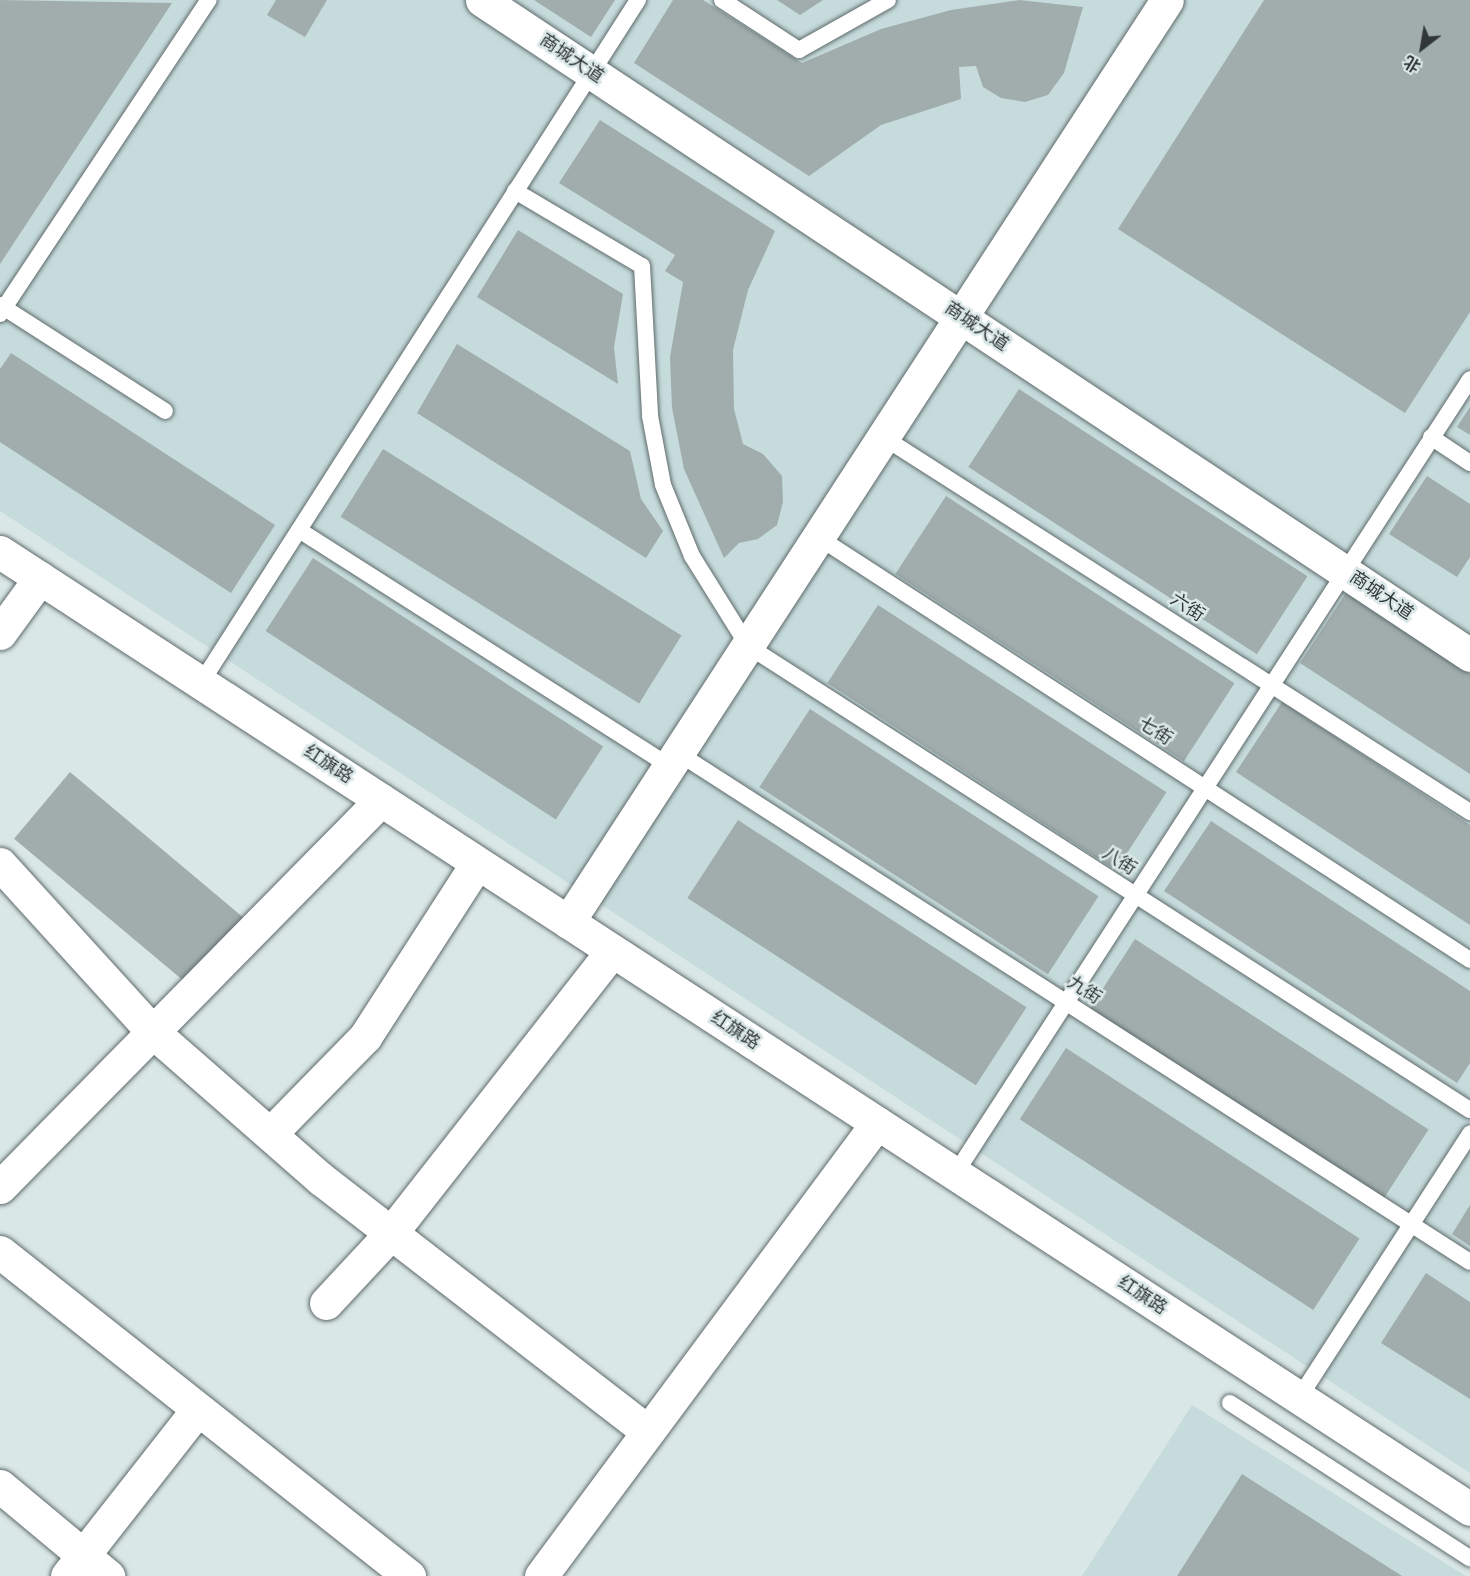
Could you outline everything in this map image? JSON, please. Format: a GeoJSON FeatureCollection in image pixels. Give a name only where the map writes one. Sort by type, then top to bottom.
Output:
{"type":"FeatureCollection","features":[{"type":"Feature","properties":{"kind":"street","name":"商城大道"},"geometry":{"type":"LineString","coordinates":[[482,0],[1470,655]]}},
{"type":"Feature","properties":{"kind":"street"},"geometry":{"type":"LineString","coordinates":[[568,922],[1167,0]]}},
{"type":"Feature","properties":{"kind":"street","name":"红旗路"},"geometry":{"type":"LineString","coordinates":[[0,552],[1470,1509]]}},
{"type":"Feature","properties":{"kind":"street"},"geometry":{"type":"LineString","coordinates":[[0,633],[40,578]]}},
{"type":"Feature","properties":{"kind":"street"},"geometry":{"type":"LineString","coordinates":[[0,1186],[381,800]]}},
{"type":"Feature","properties":{"kind":"street"},"geometry":{"type":"LineString","coordinates":[[270,1134],[365,1037],[477,863]]}},
{"type":"Feature","properties":{"kind":"street"},"geometry":{"type":"LineString","coordinates":[[0,864],[153,1032],[270,1134],[390,1233],[648,1432]]}},
{"type":"Feature","properties":{"kind":"street"},"geometry":{"type":"LineString","coordinates":[[327,1303],[390,1233],[612,951]]}},
{"type":"Feature","properties":{"kind":"street"},"geometry":{"type":"LineString","coordinates":[[541,1576],[877,1123]]}},
{"type":"Feature","properties":{"kind":"street"},"geometry":{"type":"LineString","coordinates":[[0,1252],[409,1576]]}},
{"type":"Feature","properties":{"kind":"street"},"geometry":{"type":"LineString","coordinates":[[0,1486],[86,1570],[198,1409]]}},
{"type":"Feature","properties":{"kind":"lane"},"geometry":{"type":"LineString","coordinates":[[165,411],[1,309],[209,0]]}},
{"type":"Feature","properties":{"kind":"lane"},"geometry":{"type":"LineString","coordinates":[[201,683],[638,0]]}},
{"type":"Feature","properties":{"kind":"lane"},"geometry":{"type":"LineString","coordinates":[[722,0],[799,50],[888,0]]}},
{"type":"Feature","properties":{"kind":"lane"},"geometry":{"type":"LineString","coordinates":[[515,191],[642,266],[650,416],[663,485],[692,556],[748,646]]}},
{"type":"Feature","properties":{"kind":"lane"},"geometry":{"type":"LineString","coordinates":[[955,1174],[1342,570],[1470,380]]}},
{"type":"Feature","properties":{"kind":"lane","name":"六街"},"geometry":{"type":"LineString","coordinates":[[883,437],[1470,812]]}},
{"type":"Feature","properties":{"kind":"lane"},"geometry":{"type":"LineString","coordinates":[[1431,437],[1470,463]]}},
{"type":"Feature","properties":{"kind":"lane","name":"九街"},"geometry":{"type":"LineString","coordinates":[[299,530],[1065,1002],[1470,1262]]}},
{"type":"Feature","properties":{"kind":"lane","name":"七街"},"geometry":{"type":"LineString","coordinates":[[818,537],[1470,960]]}},
{"type":"Feature","properties":{"kind":"lane","name":"八街"},"geometry":{"type":"LineString","coordinates":[[748,646],[1470,1110]]}},
{"type":"Feature","properties":{"kind":"lane"},"geometry":{"type":"LineString","coordinates":[[1299,1398],[1470,1134]]}},
{"type":"Feature","properties":{"kind":"lane"},"geometry":{"type":"LineString","coordinates":[[1230,1403],[1470,1558]]}},
{"type":"Feature","properties":{"kind":"shaded area"},"geometry":{"type":"Polygon","coordinates":[[[0,0],[1470,0],[1470,1473],[0,511],[0,0]]]}},
{"type":"Feature","properties":{"kind":"shaded area"},"geometry":{"type":"Polygon","coordinates":[[[1192,1405],[1466,1576],[1082,1576],[1192,1405]]]}},
{"type":"Feature","properties":{"kind":"building"},"geometry":{"type":"Polygon","coordinates":[[[0,0],[172,3],[0,264],[0,0]]]}},
{"type":"Feature","properties":{"kind":"building"},"geometry":{"type":"Polygon","coordinates":[[[276,0],[327,0],[305,37],[267,15],[276,0]]]}},
{"type":"Feature","properties":{"kind":"building"},"geometry":{"type":"Polygon","coordinates":[[[534,0],[615,0],[591,37],[534,0]]]}},
{"type":"Feature","properties":{"kind":"building"},"geometry":{"type":"Polygon","coordinates":[[[673,0],[703,0],[802,63],[881,29],[951,10],[1019,0],[1083,7],[1064,73],[1048,95],[1025,102],[1001,98],[983,87],[976,66],[959,67],[961,99],[881,125],[809,176],[634,63],[673,0]]]}},
{"type":"Feature","properties":{"kind":"building"},"geometry":{"type":"Polygon","coordinates":[[[777,0],[823,0],[800,15],[777,0]]]}},
{"type":"Feature","properties":{"kind":"building"},"geometry":{"type":"Polygon","coordinates":[[[1264,0],[1470,0],[1470,312],[1405,413],[1118,229],[1264,0]]]}},
{"type":"Feature","properties":{"kind":"building"},"geometry":{"type":"Polygon","coordinates":[[[600,120],[775,231],[748,290],[733,350],[734,409],[743,444],[763,454],[782,476],[783,502],[777,525],[758,539],[739,543],[724,558],[684,469],[672,408],[670,357],[683,282],[665,271],[675,255],[559,183],[600,120]]]}},
{"type":"Feature","properties":{"kind":"building"},"geometry":{"type":"Polygon","coordinates":[[[518,230],[623,294],[614,347],[618,384],[477,297],[518,230]]]}},
{"type":"Feature","properties":{"kind":"building"},"geometry":{"type":"Polygon","coordinates":[[[457,344],[630,451],[641,499],[663,531],[646,558],[417,413],[457,344]]]}},
{"type":"Feature","properties":{"kind":"building"},"geometry":{"type":"Polygon","coordinates":[[[11,353],[275,525],[231,593],[0,442],[0,369],[11,353]]]}},
{"type":"Feature","properties":{"kind":"building"},"geometry":{"type":"Polygon","coordinates":[[[1019,389],[1308,576],[1257,654],[968,467],[1019,389]]]}},
{"type":"Feature","properties":{"kind":"building"},"geometry":{"type":"Polygon","coordinates":[[[1470,407],[1470,435],[1457,427],[1470,407]]]}},
{"type":"Feature","properties":{"kind":"building"},"geometry":{"type":"Polygon","coordinates":[[[383,449],[682,636],[639,703],[341,517],[383,449]]]}},
{"type":"Feature","properties":{"kind":"building"},"geometry":{"type":"Polygon","coordinates":[[[1427,476],[1470,504],[1470,557],[1457,577],[1389,534],[1427,476]]]}},
{"type":"Feature","properties":{"kind":"building"},"geometry":{"type":"Polygon","coordinates":[[[946,496],[1235,683],[1184,761],[895,574],[946,496]]]}},
{"type":"Feature","properties":{"kind":"building"},"geometry":{"type":"Polygon","coordinates":[[[313,558],[603,746],[556,819],[266,631],[313,558]]]}},
{"type":"Feature","properties":{"kind":"building"},"geometry":{"type":"Polygon","coordinates":[[[1346,593],[1470,674],[1470,774],[1300,663],[1346,593]]]}},
{"type":"Feature","properties":{"kind":"building"},"geometry":{"type":"Polygon","coordinates":[[[878,605],[1167,792],[1116,870],[827,683],[878,605]]]}},
{"type":"Feature","properties":{"kind":"building"},"geometry":{"type":"Polygon","coordinates":[[[1282,702],[1470,825],[1470,925],[1236,772],[1282,702]]]}},
{"type":"Feature","properties":{"kind":"building"},"geometry":{"type":"Polygon","coordinates":[[[810,709],[1099,896],[1048,974],[759,787],[810,709]]]}},
{"type":"Feature","properties":{"kind":"building"},"geometry":{"type":"Polygon","coordinates":[[[70,772],[245,919],[190,986],[14,839],[70,772]]]}},
{"type":"Feature","properties":{"kind":"building"},"geometry":{"type":"Polygon","coordinates":[[[738,820],[1027,1007],[976,1085],[687,898],[738,820]]]}},
{"type":"Feature","properties":{"kind":"building"},"geometry":{"type":"Polygon","coordinates":[[[1211,821],[1470,991],[1470,1063],[1457,1083],[1164,891],[1211,821]]]}},
{"type":"Feature","properties":{"kind":"building"},"geometry":{"type":"Polygon","coordinates":[[[1135,939],[1429,1130],[1383,1200],[1089,1009],[1135,939]]]}},
{"type":"Feature","properties":{"kind":"building"},"geometry":{"type":"Polygon","coordinates":[[[1066,1048],[1360,1239],[1313,1310],[1020,1119],[1066,1048]]]}},
{"type":"Feature","properties":{"kind":"building"},"geometry":{"type":"Polygon","coordinates":[[[1470,1205],[1470,1246],[1452,1234],[1470,1205]]]}},
{"type":"Feature","properties":{"kind":"building"},"geometry":{"type":"Polygon","coordinates":[[[1426,1273],[1470,1302],[1470,1399],[1381,1343],[1426,1273]]]}},
{"type":"Feature","properties":{"kind":"building"},"geometry":{"type":"Polygon","coordinates":[[[1242,1474],[1402,1576],[1177,1576],[1242,1474]]]}}]}
